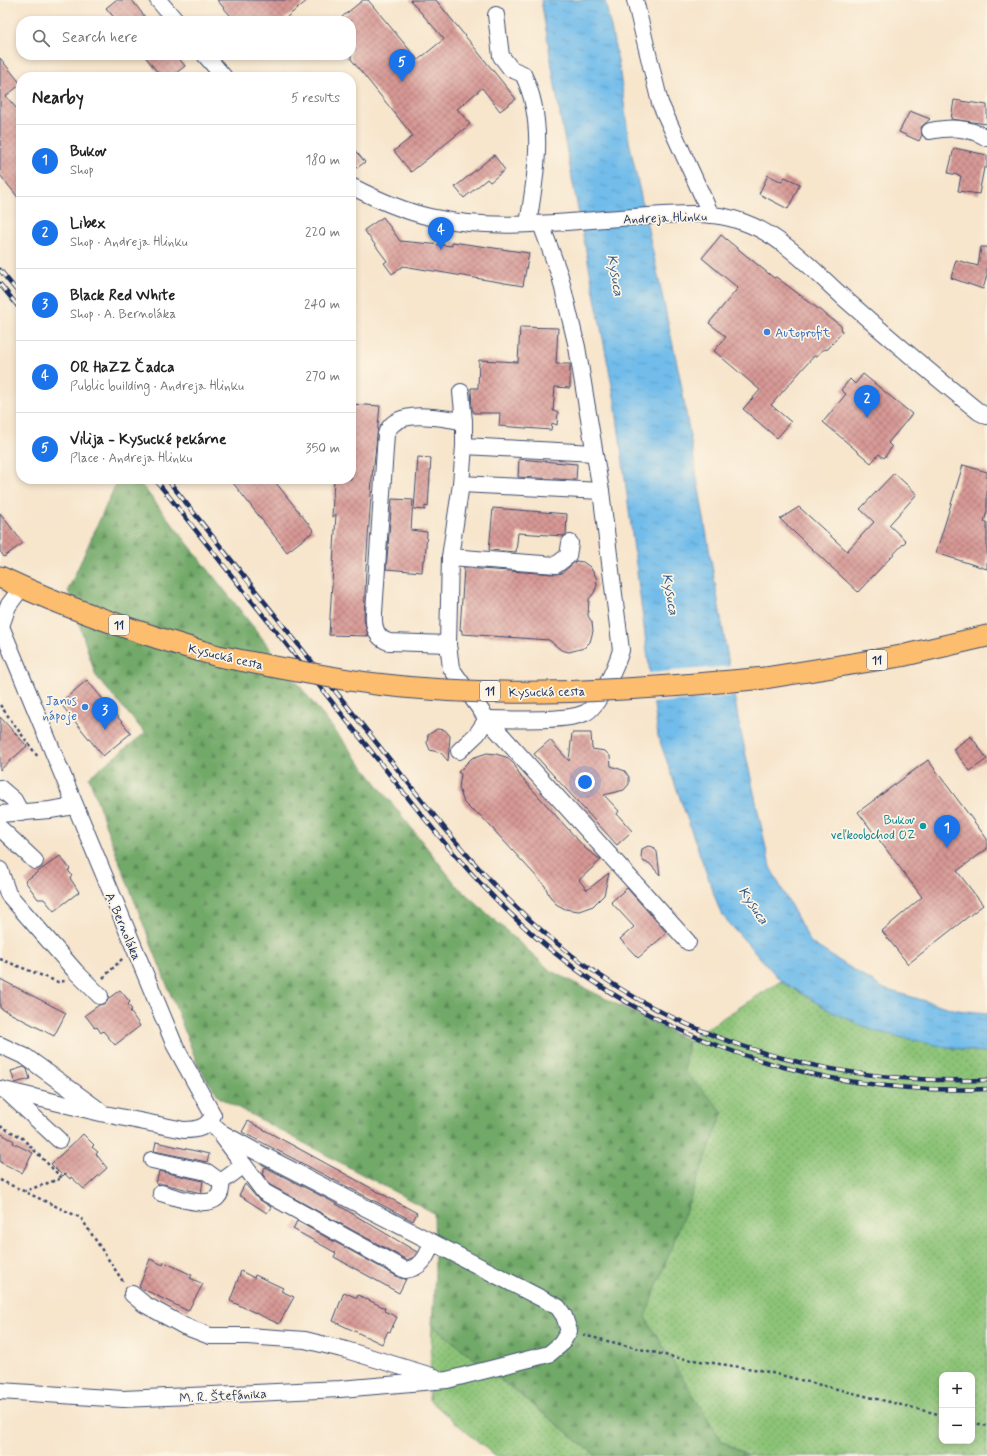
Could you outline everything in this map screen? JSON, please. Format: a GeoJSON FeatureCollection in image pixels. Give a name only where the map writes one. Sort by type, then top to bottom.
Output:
{"type":"FeatureCollection","features":[{"type":"Feature","properties":{"kind":"main road","name":"Kysucká cesta"},"geometry":{"type":"LineString","coordinates":[[0,577],[121,626],[218,656],[377,684],[448,690],[507,692],[610,689],[765,678],[900,656],[987,636]]}},
{"type":"Feature","properties":{"kind":"street"},"geometry":{"type":"LineString","coordinates":[[158,0],[172,16]]}},
{"type":"Feature","properties":{"kind":"street"},"geometry":{"type":"LineString","coordinates":[[635,0],[660,103],[711,215]]}},
{"type":"Feature","properties":{"kind":"street"},"geometry":{"type":"LineString","coordinates":[[487,719],[567,717],[585,713],[593,708],[618,664],[621,650],[601,491],[577,347],[560,276],[534,224],[538,137],[535,115],[530,90],[523,74],[511,69],[501,56],[496,15]]}},
{"type":"Feature","properties":{"kind":"street"},"geometry":{"type":"LineString","coordinates":[[209,60],[220,72]]}},
{"type":"Feature","properties":{"kind":"street"},"geometry":{"type":"LineString","coordinates":[[930,131],[949,127],[977,132],[987,138]]}},
{"type":"Feature","properties":{"kind":"street","name":"Andreja Hlinku"},"geometry":{"type":"LineString","coordinates":[[356,188],[389,203],[429,217],[472,223],[534,224],[683,214],[711,215],[742,221],[776,238],[924,368],[979,412],[987,416]]}},
{"type":"Feature","properties":{"kind":"street"},"geometry":{"type":"LineString","coordinates":[[461,392],[464,421],[464,446],[461,484],[450,557],[448,644],[451,668],[487,719],[688,942]]}},
{"type":"Feature","properties":{"kind":"street"},"geometry":{"type":"LineString","coordinates":[[448,644],[389,642],[382,640],[374,627],[386,434],[388,428],[398,420],[415,416],[464,421]]}},
{"type":"Feature","properties":{"kind":"street"},"geometry":{"type":"LineString","coordinates":[[464,446],[594,453]]}},
{"type":"Feature","properties":{"kind":"street"},"geometry":{"type":"LineString","coordinates":[[461,484],[601,491]]}},
{"type":"Feature","properties":{"kind":"street"},"geometry":{"type":"LineString","coordinates":[[450,557],[556,565],[568,556],[570,543]]}},
{"type":"Feature","properties":{"kind":"street","name":"A. Bernoláka"},"geometry":{"type":"LineString","coordinates":[[22,587],[8,606],[1,626],[74,806],[175,1046],[213,1115],[214,1127]]}},
{"type":"Feature","properties":{"kind":"street"},"geometry":{"type":"LineString","coordinates":[[459,751],[477,734],[487,719]]}},
{"type":"Feature","properties":{"kind":"street"},"geometry":{"type":"LineString","coordinates":[[0,788],[14,800],[21,813]]}},
{"type":"Feature","properties":{"kind":"street"},"geometry":{"type":"LineString","coordinates":[[0,814],[21,813],[74,806]]}},
{"type":"Feature","properties":{"kind":"street"},"geometry":{"type":"LineString","coordinates":[[0,828],[35,861]]}},
{"type":"Feature","properties":{"kind":"street"},"geometry":{"type":"LineString","coordinates":[[0,870],[8,894],[76,972],[96,992]]}},
{"type":"Feature","properties":{"kind":"street"},"geometry":{"type":"LineString","coordinates":[[0,1044],[26,1057],[106,1114]]}},
{"type":"Feature","properties":{"kind":"street"},"geometry":{"type":"LineString","coordinates":[[3,1090],[106,1114],[184,1130],[197,1130],[214,1127],[558,1307],[564,1316],[569,1331]]}},
{"type":"Feature","properties":{"kind":"street"},"geometry":{"type":"LineString","coordinates":[[3,1090],[59,1140]]}},
{"type":"Feature","properties":{"kind":"street"},"geometry":{"type":"LineString","coordinates":[[214,1127],[264,1192],[405,1270],[419,1266],[427,1255],[432,1242]]}},
{"type":"Feature","properties":{"kind":"street"},"geometry":{"type":"LineString","coordinates":[[152,1160],[207,1172],[221,1182],[222,1190],[219,1198],[205,1203],[161,1193]]}},
{"type":"Feature","properties":{"kind":"street"},"geometry":{"type":"LineString","coordinates":[[221,1182],[244,1165]]}},
{"type":"Feature","properties":{"kind":"street"},"geometry":{"type":"LineString","coordinates":[[132,1294],[154,1310],[203,1334],[305,1340],[346,1350],[446,1380]]}},
{"type":"Feature","properties":{"kind":"street","name":"M. R. Štefánika"},"geometry":{"type":"LineString","coordinates":[[0,1391],[123,1399],[340,1390],[446,1380],[550,1354],[561,1344],[569,1331]]}},
{"type":"Feature","properties":{"kind":"path"},"geometry":{"type":"LineString","coordinates":[[0,705],[39,757]]}},
{"type":"Feature","properties":{"kind":"path"},"geometry":{"type":"LineString","coordinates":[[96,992],[134,948]]}},
{"type":"Feature","properties":{"kind":"path"},"geometry":{"type":"LineString","coordinates":[[0,959],[58,982],[70,980],[76,972]]}},
{"type":"Feature","properties":{"kind":"path"},"geometry":{"type":"LineString","coordinates":[[0,1126],[21,1137],[62,1178],[24,1191]]}},
{"type":"Feature","properties":{"kind":"path"},"geometry":{"type":"LineString","coordinates":[[0,1180],[81,1218],[132,1294]]}},
{"type":"Feature","properties":{"kind":"path"},"geometry":{"type":"LineString","coordinates":[[569,1331],[672,1357],[760,1370],[939,1414]]}},
{"type":"Feature","properties":{"kind":"path"},"geometry":{"type":"LineString","coordinates":[[975,1423],[987,1426]]}},
{"type":"Feature","properties":{"kind":"green space"},"geometry":{"type":"Polygon","coordinates":[[[116,484],[141,484],[457,886],[551,971],[688,1040],[684,1071],[723,1112],[645,1317],[721,1440],[748,1456],[597,1456],[432,1325],[435,1272],[434,1213],[220,1098],[199,1068],[109,835],[89,777],[145,733],[96,676],[68,590],[116,484]]]}},
{"type":"Feature","properties":{"kind":"green space"},"geometry":{"type":"Polygon","coordinates":[[[781,981],[834,1013],[935,1045],[987,1053],[987,1456],[748,1456],[721,1440],[644,1317],[723,1112],[683,1071],[688,1040],[781,981]]]}},
{"type":"Feature","properties":{"kind":"green space"},"geometry":{"type":"Polygon","coordinates":[[[432,1325],[597,1456],[495,1456],[429,1400],[432,1325]]]}},
{"type":"Feature","properties":{"kind":"water","name":"Kysuca"},"geometry":{"type":"Polygon","coordinates":[[[541,0],[605,0],[619,66],[629,141],[680,378],[738,718],[770,867],[811,943],[884,989],[957,1010],[987,1013],[987,1053],[935,1045],[874,1031],[834,1013],[781,981],[721,914],[658,736],[615,401],[561,121],[541,0]]]}},
{"type":"Feature","properties":{"kind":"pier"},"geometry":{"type":"Polygon","coordinates":[[[731,666],[736,696],[652,703],[648,673],[731,666]]]}},
{"type":"Feature","properties":{"kind":"building"},"geometry":{"type":"Polygon","coordinates":[[[116,0],[132,0],[144,16],[113,16],[106,8],[116,0]]]}},
{"type":"Feature","properties":{"kind":"building"},"geometry":{"type":"Polygon","coordinates":[[[217,0],[308,0],[288,16],[231,16],[217,0]]]}},
{"type":"Feature","properties":{"kind":"building"},"geometry":{"type":"Polygon","coordinates":[[[363,0],[368,0],[418,60],[444,39],[410,0],[436,0],[516,99],[500,111],[482,88],[457,109],[470,124],[411,172],[394,151],[413,136],[352,60],[356,60],[356,16],[343,16],[363,0]]]}},
{"type":"Feature","properties":{"kind":"building"},"geometry":{"type":"Polygon","coordinates":[[[0,58],[16,78],[16,88],[6,96],[16,108],[16,195],[0,175],[0,58]]]}},
{"type":"Feature","properties":{"kind":"building"},"geometry":{"type":"Polygon","coordinates":[[[148,60],[180,60],[185,66],[177,72],[157,72],[148,60]]]}},
{"type":"Feature","properties":{"kind":"building"},"geometry":{"type":"Polygon","coordinates":[[[954,100],[987,105],[987,124],[951,119],[954,100]]]}},
{"type":"Feature","properties":{"kind":"building"},"geometry":{"type":"Polygon","coordinates":[[[910,111],[930,119],[921,127],[922,135],[919,141],[899,132],[910,111]]]}},
{"type":"Feature","properties":{"kind":"building"},"geometry":{"type":"Polygon","coordinates":[[[954,148],[987,155],[987,168],[984,168],[979,194],[958,191],[961,176],[948,173],[954,148]]]}},
{"type":"Feature","properties":{"kind":"building"},"geometry":{"type":"Polygon","coordinates":[[[356,152],[365,162],[356,168],[356,152]]]}},
{"type":"Feature","properties":{"kind":"building"},"geometry":{"type":"Polygon","coordinates":[[[494,155],[505,170],[490,182],[487,179],[464,198],[455,187],[494,155]]]}},
{"type":"Feature","properties":{"kind":"building"},"geometry":{"type":"Polygon","coordinates":[[[768,175],[782,182],[785,177],[800,184],[788,209],[759,194],[768,175]]]}},
{"type":"Feature","properties":{"kind":"building"},"geometry":{"type":"Polygon","coordinates":[[[383,217],[400,241],[452,246],[452,242],[529,253],[523,286],[403,266],[392,274],[384,263],[387,261],[364,230],[383,217]]]}},
{"type":"Feature","properties":{"kind":"building"},"geometry":{"type":"Polygon","coordinates":[[[721,235],[774,278],[776,277],[841,326],[842,332],[828,349],[822,350],[817,356],[814,356],[771,405],[791,422],[777,438],[743,409],[760,390],[714,351],[726,337],[709,323],[738,288],[702,258],[721,235]]]}},
{"type":"Feature","properties":{"kind":"building"},"geometry":{"type":"Polygon","coordinates":[[[981,247],[987,247],[987,275],[983,289],[951,278],[956,260],[978,266],[981,247]]]}},
{"type":"Feature","properties":{"kind":"building"},"geometry":{"type":"Polygon","coordinates":[[[520,327],[558,328],[556,364],[570,364],[570,388],[555,387],[553,411],[558,412],[557,425],[552,423],[551,430],[499,426],[500,413],[474,413],[472,409],[471,388],[478,388],[479,360],[518,362],[520,327]]]}},
{"type":"Feature","properties":{"kind":"building"},"geometry":{"type":"Polygon","coordinates":[[[863,374],[912,414],[888,443],[892,447],[884,458],[879,454],[871,463],[823,422],[846,394],[841,390],[850,379],[855,384],[863,374]]]}},
{"type":"Feature","properties":{"kind":"building"},"geometry":{"type":"Polygon","coordinates":[[[356,404],[380,406],[373,465],[366,568],[364,619],[368,636],[329,635],[336,514],[332,517],[334,484],[356,484],[356,404]]]}},
{"type":"Feature","properties":{"kind":"building"},"geometry":{"type":"Polygon","coordinates":[[[418,457],[431,458],[428,507],[425,506],[425,510],[414,509],[418,457]]]}},
{"type":"Feature","properties":{"kind":"building"},"geometry":{"type":"Polygon","coordinates":[[[519,459],[577,464],[576,480],[518,477],[519,459]]]}},
{"type":"Feature","properties":{"kind":"building"},"geometry":{"type":"Polygon","coordinates":[[[963,465],[987,472],[987,511],[984,522],[987,522],[987,569],[936,553],[963,465]]]}},
{"type":"Feature","properties":{"kind":"building"},"geometry":{"type":"Polygon","coordinates":[[[894,473],[917,494],[889,525],[906,541],[858,592],[780,519],[799,507],[847,551],[874,522],[860,509],[894,473]]]}},
{"type":"Feature","properties":{"kind":"building"},"geometry":{"type":"Polygon","coordinates":[[[234,484],[277,484],[314,531],[287,552],[234,484]]]}},
{"type":"Feature","properties":{"kind":"building"},"geometry":{"type":"Polygon","coordinates":[[[392,499],[413,500],[411,530],[427,532],[425,560],[423,560],[422,572],[386,569],[392,499]]]}},
{"type":"Feature","properties":{"kind":"building"},"geometry":{"type":"Polygon","coordinates":[[[493,508],[567,514],[566,535],[518,533],[516,552],[489,550],[493,508]]]}},
{"type":"Feature","properties":{"kind":"building"},"geometry":{"type":"Polygon","coordinates":[[[0,513],[23,543],[4,557],[0,551],[0,513]]]}},
{"type":"Feature","properties":{"kind":"building"},"geometry":{"type":"Polygon","coordinates":[[[576,561],[583,562],[590,567],[596,577],[597,585],[594,593],[589,599],[588,616],[592,622],[593,631],[590,642],[584,648],[569,652],[561,650],[549,640],[462,634],[462,630],[460,630],[464,568],[555,574],[562,573],[576,561]]]}},
{"type":"Feature","properties":{"kind":"building"},"geometry":{"type":"Polygon","coordinates":[[[87,680],[131,733],[103,756],[60,703],[87,680]]]}},
{"type":"Feature","properties":{"kind":"building"},"geometry":{"type":"Polygon","coordinates":[[[0,717],[27,746],[0,770],[0,717]]]}},
{"type":"Feature","properties":{"kind":"building"},"geometry":{"type":"Polygon","coordinates":[[[437,729],[445,730],[450,736],[448,761],[441,753],[430,750],[427,743],[428,735],[437,729]]]}},
{"type":"Feature","properties":{"kind":"building"},"geometry":{"type":"Polygon","coordinates":[[[572,733],[591,733],[592,749],[605,751],[610,756],[611,766],[625,771],[629,777],[629,784],[624,790],[604,795],[619,811],[617,814],[632,831],[617,845],[534,754],[550,740],[569,761],[572,733]]]}},
{"type":"Feature","properties":{"kind":"building"},"geometry":{"type":"Polygon","coordinates":[[[971,736],[987,759],[970,771],[953,749],[971,736]]]}},
{"type":"Feature","properties":{"kind":"building"},"geometry":{"type":"Polygon","coordinates":[[[487,753],[506,757],[514,764],[521,777],[586,849],[601,860],[579,880],[587,890],[609,873],[604,895],[593,906],[579,911],[565,909],[556,904],[549,895],[545,886],[480,815],[471,810],[464,803],[459,788],[461,774],[458,772],[472,758],[487,753]]]}},
{"type":"Feature","properties":{"kind":"building","name":"Bukov veľkoobchod OZ"},"geometry":{"type":"Polygon","coordinates":[[[928,760],[987,839],[987,849],[957,871],[983,905],[908,964],[882,931],[922,897],[858,812],[928,760]]]}},
{"type":"Feature","properties":{"kind":"building"},"geometry":{"type":"Polygon","coordinates":[[[648,846],[653,847],[657,852],[660,875],[649,863],[644,862],[641,857],[642,849],[648,846]]]}},
{"type":"Feature","properties":{"kind":"building"},"geometry":{"type":"Polygon","coordinates":[[[60,856],[70,869],[68,870],[72,876],[70,878],[79,892],[54,911],[44,899],[38,899],[25,881],[60,856]]]}},
{"type":"Feature","properties":{"kind":"building"},"geometry":{"type":"Polygon","coordinates":[[[627,888],[667,933],[638,958],[620,939],[634,927],[611,902],[627,888]]]}},
{"type":"Feature","properties":{"kind":"building"},"geometry":{"type":"Polygon","coordinates":[[[0,979],[66,1013],[54,1036],[0,1008],[0,979]]]}},
{"type":"Feature","properties":{"kind":"building"},"geometry":{"type":"Polygon","coordinates":[[[120,990],[130,1002],[128,1004],[132,1010],[130,1011],[140,1026],[115,1045],[103,1031],[101,1033],[97,1027],[95,1028],[85,1015],[99,1005],[106,1003],[109,998],[120,990]]]}},
{"type":"Feature","properties":{"kind":"building"},"geometry":{"type":"Polygon","coordinates":[[[24,1067],[27,1069],[30,1079],[15,1083],[11,1071],[24,1067]]]}},
{"type":"Feature","properties":{"kind":"building"},"geometry":{"type":"Polygon","coordinates":[[[248,1121],[417,1213],[413,1221],[242,1132],[248,1121]]]}},
{"type":"Feature","properties":{"kind":"building"},"geometry":{"type":"Polygon","coordinates":[[[0,1133],[14,1141],[13,1143],[33,1153],[22,1173],[0,1162],[0,1133]]]}},
{"type":"Feature","properties":{"kind":"building"},"geometry":{"type":"Polygon","coordinates":[[[83,1134],[94,1145],[92,1147],[98,1152],[96,1154],[107,1168],[84,1189],[71,1177],[70,1179],[65,1174],[63,1176],[51,1164],[83,1134]]]}},
{"type":"Feature","properties":{"kind":"building"},"geometry":{"type":"Polygon","coordinates":[[[156,1142],[209,1154],[207,1162],[154,1151],[156,1142]]]}},
{"type":"Feature","properties":{"kind":"building"},"geometry":{"type":"Polygon","coordinates":[[[265,1167],[331,1201],[417,1252],[414,1257],[407,1260],[270,1185],[262,1173],[265,1167]]]}},
{"type":"Feature","properties":{"kind":"building"},"geometry":{"type":"Polygon","coordinates":[[[159,1171],[203,1181],[201,1193],[164,1184],[156,1184],[159,1171]]]}},
{"type":"Feature","properties":{"kind":"building"},"geometry":{"type":"Polygon","coordinates":[[[245,1184],[257,1198],[271,1207],[267,1213],[239,1195],[245,1184]]]}},
{"type":"Feature","properties":{"kind":"building"},"geometry":{"type":"Polygon","coordinates":[[[297,1221],[400,1278],[406,1279],[399,1293],[334,1257],[336,1253],[293,1229],[297,1221]]]}},
{"type":"Feature","properties":{"kind":"building"},"geometry":{"type":"Polygon","coordinates":[[[150,1259],[163,1265],[164,1262],[192,1275],[190,1278],[203,1284],[188,1311],[139,1287],[150,1259]]]}},
{"type":"Feature","properties":{"kind":"building"},"geometry":{"type":"Polygon","coordinates":[[[241,1271],[254,1278],[255,1275],[283,1288],[281,1291],[294,1297],[279,1324],[230,1301],[241,1271]]]}},
{"type":"Feature","properties":{"kind":"building"},"geometry":{"type":"Polygon","coordinates":[[[344,1292],[357,1298],[358,1295],[385,1308],[384,1311],[397,1317],[382,1344],[333,1321],[344,1292]]]}},
{"type":"Feature","properties":{"kind":"railway"},"geometry":{"type":"LineString","coordinates":[[0,270],[16,290]]}},
{"type":"Feature","properties":{"kind":"railway"},"geometry":{"type":"LineString","coordinates":[[0,284],[16,304]]}},
{"type":"Feature","properties":{"kind":"railway"},"geometry":{"type":"LineString","coordinates":[[159,484],[413,805],[453,853],[518,921],[567,963],[620,998],[677,1028],[736,1052],[797,1070],[859,1082],[923,1089],[987,1089]]}},
{"type":"Feature","properties":{"kind":"railway"},"geometry":{"type":"LineString","coordinates":[[171,484],[453,839],[509,900],[560,946],[613,984],[670,1016],[728,1041],[790,1060],[854,1072],[919,1079],[987,1080]]}},
{"type":"Feature","properties":{"kind":"place","name":"Vilija - Kysucké pekárne"},"geometry":{"type":"Point","coordinates":[402,82]}},
{"type":"Feature","properties":{"kind":"place","name":"OR HaZZ Čadca"},"geometry":{"type":"Point","coordinates":[441,250]}},
{"type":"Feature","properties":{"kind":"place","name":"Autoprofit"},"geometry":{"type":"Point","coordinates":[767,332]}},
{"type":"Feature","properties":{"kind":"place","name":"Libex"},"geometry":{"type":"Point","coordinates":[867,418]}},
{"type":"Feature","properties":{"kind":"place","name":"Janus nápoje"},"geometry":{"type":"Point","coordinates":[85,707]}},
{"type":"Feature","properties":{"kind":"place","name":"Black Red White"},"geometry":{"type":"Point","coordinates":[105,730]}},
{"type":"Feature","properties":{"kind":"place","name":"Bukov veľkoobchod OZ"},"geometry":{"type":"Point","coordinates":[923,826]}},
{"type":"Feature","properties":{"kind":"place","name":"Bukov"},"geometry":{"type":"Point","coordinates":[947,848]}}]}
